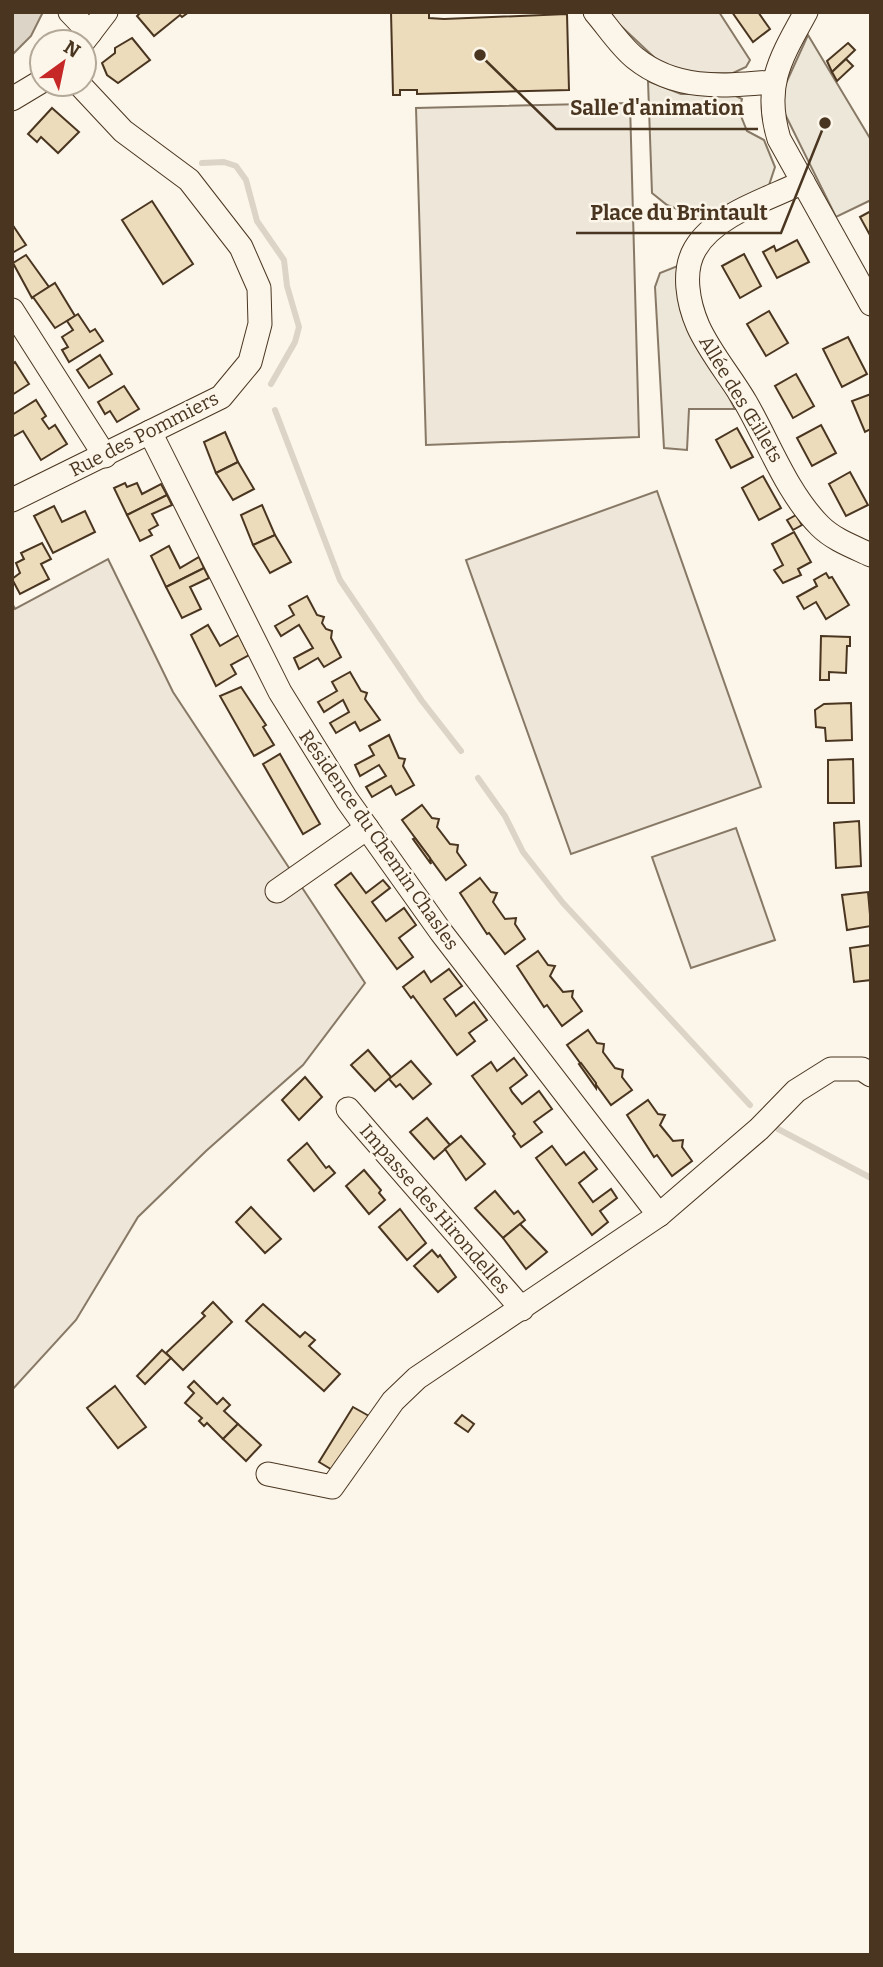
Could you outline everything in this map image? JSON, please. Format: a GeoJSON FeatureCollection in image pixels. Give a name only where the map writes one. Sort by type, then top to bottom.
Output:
{"type":"FeatureCollection","features":[{"type":"Feature","properties":{"kind":"street"},"geometry":{"type":"LineString","coordinates":[[71,12],[81,28]]}},
{"type":"Feature","properties":{"kind":"street"},"geometry":{"type":"LineString","coordinates":[[93,28],[106,12]]}},
{"type":"Feature","properties":{"kind":"street"},"geometry":{"type":"LineString","coordinates":[[595,12],[634,57],[668,78],[714,87],[772,82]]}},
{"type":"Feature","properties":{"kind":"street"},"geometry":{"type":"LineString","coordinates":[[806,12],[772,82],[771,111],[779,139],[871,304]]}},
{"type":"Feature","properties":{"kind":"street"},"geometry":{"type":"LineString","coordinates":[[12,99],[28,89]]}},
{"type":"Feature","properties":{"kind":"street","name":"Rue des Pommiers"},"geometry":{"type":"LineString","coordinates":[[12,500],[221,397],[250,362],[260,324],[259,288],[241,247],[189,180],[123,131],[92,98]]}},
{"type":"Feature","properties":{"kind":"street","name":"Allée des Œillets"},"geometry":{"type":"LineString","coordinates":[[803,182],[725,219],[696,247],[688,266],[688,288],[698,325],[745,401],[804,508],[822,528],[871,555]]}},
{"type":"Feature","properties":{"kind":"street"},"geometry":{"type":"LineString","coordinates":[[12,310],[104,456]]}},
{"type":"Feature","properties":{"kind":"street","name":"Résidence du Chemin Chasles"},"geometry":{"type":"LineString","coordinates":[[150,432],[280,692],[367,828],[441,932],[659,1215]]}},
{"type":"Feature","properties":{"kind":"street"},"geometry":{"type":"LineString","coordinates":[[277,891],[367,828]]}},
{"type":"Feature","properties":{"kind":"street"},"geometry":{"type":"LineString","coordinates":[[268,1474],[332,1487],[393,1401],[417,1378],[659,1215],[759,1129],[796,1091],[831,1069],[862,1069],[871,1075]]}},
{"type":"Feature","properties":{"kind":"street","name":"Impasse des Hirondelles"},"geometry":{"type":"LineString","coordinates":[[348,1110],[522,1309]]}},
{"type":"Feature","properties":{"kind":"shaded area"},"geometry":{"type":"Polygon","coordinates":[[[12,12],[43,12],[35,28],[28,28],[28,39],[12,55],[12,12]]]}},
{"type":"Feature","properties":{"kind":"shaded area"},"geometry":{"type":"Polygon","coordinates":[[[606,12],[719,12],[750,60],[746,67],[733,73],[687,74],[657,60],[606,12]]]}},
{"type":"Feature","properties":{"kind":"shaded area"},"geometry":{"type":"Polygon","coordinates":[[[808,35],[871,140],[871,200],[836,217],[781,106],[782,92],[808,35]]]}},
{"type":"Feature","properties":{"kind":"shaded area"},"geometry":{"type":"Polygon","coordinates":[[[648,81],[681,94],[732,94],[742,99],[739,111],[747,131],[764,140],[775,167],[769,185],[708,221],[667,205],[652,193],[648,81]]]}},
{"type":"Feature","properties":{"kind":"shaded area"},"geometry":{"type":"Polygon","coordinates":[[[630,103],[639,437],[426,445],[416,108],[630,103]]]}},
{"type":"Feature","properties":{"kind":"shaded area"},"geometry":{"type":"Polygon","coordinates":[[[680,265],[694,329],[735,409],[689,409],[687,450],[664,448],[655,287],[660,273],[680,265]]]}},
{"type":"Feature","properties":{"kind":"shaded area"},"geometry":{"type":"Polygon","coordinates":[[[657,491],[761,787],[571,854],[466,560],[657,491]]]}},
{"type":"Feature","properties":{"kind":"shaded area"},"geometry":{"type":"Polygon","coordinates":[[[108,559],[173,692],[365,983],[303,1065],[206,1151],[138,1217],[76,1320],[12,1390],[12,603],[15,609],[108,559]]]}},
{"type":"Feature","properties":{"kind":"shaded area"},"geometry":{"type":"Polygon","coordinates":[[[736,828],[775,940],[691,968],[652,857],[736,828]]]}},
{"type":"Feature","properties":{"kind":"building"},"geometry":{"type":"Polygon","coordinates":[[[141,12],[189,12],[182,17],[180,15],[154,36],[137,16],[141,12]]]}},
{"type":"Feature","properties":{"kind":"building"},"geometry":{"type":"Polygon","coordinates":[[[391,12],[429,12],[429,18],[444,19],[567,14],[569,90],[417,94],[417,90],[400,90],[400,95],[393,95],[391,12]]]}},
{"type":"Feature","properties":{"kind":"building"},"geometry":{"type":"Polygon","coordinates":[[[732,12],[758,12],[770,29],[753,42],[732,12]]]}},
{"type":"Feature","properties":{"kind":"building"},"geometry":{"type":"Polygon","coordinates":[[[132,38],[150,60],[118,83],[107,75],[102,63],[115,53],[115,48],[132,38]]]}},
{"type":"Feature","properties":{"kind":"building"},"geometry":{"type":"Polygon","coordinates":[[[848,43],[855,50],[832,72],[827,61],[848,43]]]}},
{"type":"Feature","properties":{"kind":"building"},"geometry":{"type":"Polygon","coordinates":[[[846,59],[853,66],[837,81],[832,72],[846,59]]]}},
{"type":"Feature","properties":{"kind":"building"},"geometry":{"type":"Polygon","coordinates":[[[52,108],[79,132],[58,153],[41,137],[37,142],[28,134],[52,108]]]}},
{"type":"Feature","properties":{"kind":"building"},"geometry":{"type":"Polygon","coordinates":[[[152,201],[193,264],[163,284],[122,220],[152,201]]]}},
{"type":"Feature","properties":{"kind":"building"},"geometry":{"type":"Polygon","coordinates":[[[871,211],[871,237],[860,217],[871,211]]]}},
{"type":"Feature","properties":{"kind":"building"},"geometry":{"type":"Polygon","coordinates":[[[12,224],[26,245],[12,253],[12,224]]]}},
{"type":"Feature","properties":{"kind":"building"},"geometry":{"type":"Polygon","coordinates":[[[797,240],[809,262],[777,278],[763,252],[774,246],[776,251],[797,240]]]}},
{"type":"Feature","properties":{"kind":"building"},"geometry":{"type":"Polygon","coordinates":[[[744,254],[761,286],[740,298],[722,266],[744,254]]]}},
{"type":"Feature","properties":{"kind":"building"},"geometry":{"type":"Polygon","coordinates":[[[26,255],[49,287],[32,298],[13,263],[26,255]]]}},
{"type":"Feature","properties":{"kind":"building"},"geometry":{"type":"Polygon","coordinates":[[[55,283],[75,316],[55,328],[33,297],[55,283]]]}},
{"type":"Feature","properties":{"kind":"building"},"geometry":{"type":"Polygon","coordinates":[[[769,311],[788,343],[766,356],[747,324],[769,311]]]}},
{"type":"Feature","properties":{"kind":"building"},"geometry":{"type":"Polygon","coordinates":[[[78,314],[90,332],[95,329],[103,341],[69,362],[62,350],[68,347],[62,337],[73,330],[67,321],[78,314]]]}},
{"type":"Feature","properties":{"kind":"building"},"geometry":{"type":"Polygon","coordinates":[[[848,337],[867,374],[842,387],[823,349],[848,337]]]}},
{"type":"Feature","properties":{"kind":"building"},"geometry":{"type":"Polygon","coordinates":[[[100,355],[112,374],[89,388],[77,370],[100,355]]]}},
{"type":"Feature","properties":{"kind":"building"},"geometry":{"type":"Polygon","coordinates":[[[15,362],[29,384],[12,395],[12,365],[15,362]]]}},
{"type":"Feature","properties":{"kind":"building"},"geometry":{"type":"Polygon","coordinates":[[[796,374],[814,406],[793,418],[775,386],[796,374]]]}},
{"type":"Feature","properties":{"kind":"building"},"geometry":{"type":"Polygon","coordinates":[[[124,386],[139,409],[117,422],[110,411],[105,414],[98,402],[124,386]]]}},
{"type":"Feature","properties":{"kind":"building"},"geometry":{"type":"Polygon","coordinates":[[[871,394],[871,429],[865,432],[852,401],[871,394]]]}},
{"type":"Feature","properties":{"kind":"building"},"geometry":{"type":"Polygon","coordinates":[[[36,400],[46,416],[42,419],[49,429],[55,425],[67,444],[41,460],[23,431],[14,436],[12,433],[12,415],[36,400]]]}},
{"type":"Feature","properties":{"kind":"building"},"geometry":{"type":"Polygon","coordinates":[[[821,425],[836,453],[812,466],[797,438],[821,425]]]}},
{"type":"Feature","properties":{"kind":"building"},"geometry":{"type":"Polygon","coordinates":[[[737,428],[753,457],[731,468],[716,440],[737,428]]]}},
{"type":"Feature","properties":{"kind":"building"},"geometry":{"type":"Polygon","coordinates":[[[225,432],[238,462],[216,473],[204,442],[225,432]]]}},
{"type":"Feature","properties":{"kind":"building"},"geometry":{"type":"Polygon","coordinates":[[[238,462],[254,489],[233,500],[216,473],[238,462]]]}},
{"type":"Feature","properties":{"kind":"building"},"geometry":{"type":"Polygon","coordinates":[[[850,472],[868,505],[846,516],[829,484],[850,472]]]}},
{"type":"Feature","properties":{"kind":"building"},"geometry":{"type":"Polygon","coordinates":[[[763,476],[781,508],[759,520],[742,488],[763,476]]]}},
{"type":"Feature","properties":{"kind":"building"},"geometry":{"type":"Polygon","coordinates":[[[125,483],[127,487],[137,483],[142,494],[161,484],[167,495],[127,515],[114,488],[125,483]]]}},
{"type":"Feature","properties":{"kind":"building"},"geometry":{"type":"Polygon","coordinates":[[[167,495],[172,505],[152,514],[158,525],[149,530],[152,535],[140,541],[127,515],[167,495]]]}},
{"type":"Feature","properties":{"kind":"building"},"geometry":{"type":"Polygon","coordinates":[[[262,505],[275,535],[253,545],[241,515],[262,505]]]}},
{"type":"Feature","properties":{"kind":"building"},"geometry":{"type":"Polygon","coordinates":[[[54,506],[62,522],[85,511],[95,532],[53,553],[34,516],[54,506]]]}},
{"type":"Feature","properties":{"kind":"building"},"geometry":{"type":"Polygon","coordinates":[[[796,515],[802,525],[793,530],[787,520],[796,515]]]}},
{"type":"Feature","properties":{"kind":"building"},"geometry":{"type":"Polygon","coordinates":[[[794,532],[811,562],[798,569],[801,575],[783,583],[774,570],[783,565],[772,544],[794,532]]]}},
{"type":"Feature","properties":{"kind":"building"},"geometry":{"type":"Polygon","coordinates":[[[275,535],[291,562],[270,573],[253,545],[275,535]]]}},
{"type":"Feature","properties":{"kind":"building"},"geometry":{"type":"Polygon","coordinates":[[[42,543],[51,559],[41,564],[49,579],[20,594],[12,579],[20,573],[16,563],[24,559],[21,553],[42,543]]]}},
{"type":"Feature","properties":{"kind":"building"},"geometry":{"type":"Polygon","coordinates":[[[169,546],[180,568],[199,557],[204,568],[166,587],[151,556],[169,546]]]}},
{"type":"Feature","properties":{"kind":"building"},"geometry":{"type":"Polygon","coordinates":[[[204,568],[209,578],[190,587],[201,609],[182,618],[166,587],[204,568]]]}},
{"type":"Feature","properties":{"kind":"building"},"geometry":{"type":"Polygon","coordinates":[[[826,573],[829,578],[832,577],[849,605],[826,619],[816,602],[804,609],[797,597],[817,586],[814,580],[826,573]]]}},
{"type":"Feature","properties":{"kind":"building"},"geometry":{"type":"Polygon","coordinates":[[[307,596],[317,615],[324,617],[322,623],[326,629],[332,631],[331,638],[341,657],[324,667],[318,658],[299,669],[294,658],[313,648],[299,625],[281,636],[275,626],[294,615],[289,606],[307,596]]]}},
{"type":"Feature","properties":{"kind":"building"},"geometry":{"type":"Polygon","coordinates":[[[208,625],[220,646],[239,635],[249,655],[231,665],[236,674],[216,686],[191,635],[208,625]]]}},
{"type":"Feature","properties":{"kind":"building"},"geometry":{"type":"Polygon","coordinates":[[[821,636],[850,637],[846,673],[829,672],[829,680],[820,680],[821,636]]]}},
{"type":"Feature","properties":{"kind":"building"},"geometry":{"type":"Polygon","coordinates":[[[350,672],[361,691],[367,693],[365,699],[380,720],[360,731],[355,722],[336,733],[330,723],[349,712],[343,700],[324,712],[318,702],[337,691],[332,682],[350,672]]]}},
{"type":"Feature","properties":{"kind":"building"},"geometry":{"type":"Polygon","coordinates":[[[241,687],[266,725],[263,727],[274,745],[254,756],[220,696],[241,687]]]}},
{"type":"Feature","properties":{"kind":"building"},"geometry":{"type":"Polygon","coordinates":[[[851,703],[852,740],[826,741],[825,728],[816,727],[815,710],[824,704],[851,703]]]}},
{"type":"Feature","properties":{"kind":"building"},"geometry":{"type":"Polygon","coordinates":[[[389,735],[399,758],[405,759],[403,766],[414,785],[396,795],[391,786],[372,797],[366,787],[386,776],[379,765],[360,776],[355,765],[374,755],[369,746],[389,735]]]}},
{"type":"Feature","properties":{"kind":"building"},"geometry":{"type":"Polygon","coordinates":[[[280,754],[320,824],[303,834],[263,764],[280,754]]]}},
{"type":"Feature","properties":{"kind":"building"},"geometry":{"type":"Polygon","coordinates":[[[853,759],[854,803],[828,803],[828,760],[853,759]]]}},
{"type":"Feature","properties":{"kind":"building"},"geometry":{"type":"Polygon","coordinates":[[[422,805],[432,818],[439,819],[437,827],[450,844],[458,845],[457,852],[466,865],[446,880],[402,820],[422,805]]]}},
{"type":"Feature","properties":{"kind":"building"},"geometry":{"type":"Polygon","coordinates":[[[859,821],[861,866],[836,868],[834,823],[859,821]]]}},
{"type":"Feature","properties":{"kind":"building"},"geometry":{"type":"Polygon","coordinates":[[[415,838],[430,858],[431,864],[413,839],[415,838]]]}},
{"type":"Feature","properties":{"kind":"building"},"geometry":{"type":"Polygon","coordinates":[[[351,873],[366,893],[383,880],[390,888],[372,902],[386,921],[404,908],[416,925],[399,938],[413,957],[397,969],[335,885],[351,873]]]}},
{"type":"Feature","properties":{"kind":"building"},"geometry":{"type":"Polygon","coordinates":[[[480,878],[491,892],[497,893],[493,902],[505,919],[516,918],[515,924],[525,939],[505,954],[489,933],[487,934],[460,893],[480,878]]]}},
{"type":"Feature","properties":{"kind":"building"},"geometry":{"type":"Polygon","coordinates":[[[868,892],[871,926],[847,930],[842,895],[868,892]]]}},
{"type":"Feature","properties":{"kind":"building"},"geometry":{"type":"Polygon","coordinates":[[[871,945],[871,980],[854,982],[850,948],[871,945]]]}},
{"type":"Feature","properties":{"kind":"building"},"geometry":{"type":"Polygon","coordinates":[[[538,951],[548,965],[555,966],[550,976],[563,992],[573,991],[572,997],[582,1011],[562,1026],[547,1005],[544,1007],[517,966],[538,951]]]}},
{"type":"Feature","properties":{"kind":"building"},"geometry":{"type":"Polygon","coordinates":[[[449,969],[462,986],[444,999],[456,1016],[474,1002],[487,1020],[469,1033],[475,1041],[457,1055],[413,996],[411,998],[403,987],[424,971],[431,982],[449,969]]]}},
{"type":"Feature","properties":{"kind":"building"},"geometry":{"type":"Polygon","coordinates":[[[588,1030],[597,1043],[604,1044],[603,1052],[615,1068],[623,1070],[622,1077],[632,1090],[611,1105],[567,1045],[588,1030]]]}},
{"type":"Feature","properties":{"kind":"building"},"geometry":{"type":"Polygon","coordinates":[[[368,1050],[391,1077],[375,1091],[351,1065],[368,1050]]]}},
{"type":"Feature","properties":{"kind":"building"},"geometry":{"type":"Polygon","coordinates":[[[514,1058],[527,1075],[510,1088],[512,1092],[522,1104],[539,1091],[552,1109],[534,1122],[542,1132],[521,1147],[513,1136],[515,1134],[472,1076],[491,1062],[497,1071],[514,1058]]]}},
{"type":"Feature","properties":{"kind":"building"},"geometry":{"type":"Polygon","coordinates":[[[411,1061],[431,1084],[413,1099],[400,1084],[396,1087],[389,1079],[411,1061]]]}},
{"type":"Feature","properties":{"kind":"building"},"geometry":{"type":"Polygon","coordinates":[[[581,1063],[596,1083],[596,1088],[579,1064],[581,1063]]]}},
{"type":"Feature","properties":{"kind":"building"},"geometry":{"type":"Polygon","coordinates":[[[305,1077],[322,1097],[299,1120],[282,1100],[305,1077]]]}},
{"type":"Feature","properties":{"kind":"building"},"geometry":{"type":"Polygon","coordinates":[[[648,1100],[658,1114],[665,1115],[660,1125],[673,1141],[683,1140],[682,1147],[692,1161],[672,1176],[657,1155],[654,1157],[627,1115],[648,1100]]]}},
{"type":"Feature","properties":{"kind":"building"},"geometry":{"type":"Polygon","coordinates":[[[427,1118],[450,1145],[434,1159],[410,1132],[427,1118]]]}},
{"type":"Feature","properties":{"kind":"building"},"geometry":{"type":"Polygon","coordinates":[[[461,1136],[485,1164],[466,1180],[445,1149],[461,1136]]]}},
{"type":"Feature","properties":{"kind":"building"},"geometry":{"type":"Polygon","coordinates":[[[307,1143],[326,1168],[329,1166],[335,1173],[314,1191],[288,1160],[307,1143]]]}},
{"type":"Feature","properties":{"kind":"building"},"geometry":{"type":"Polygon","coordinates":[[[552,1146],[566,1165],[584,1152],[597,1169],[579,1183],[593,1202],[611,1189],[617,1198],[600,1211],[608,1222],[592,1235],[536,1158],[552,1146]]]}},
{"type":"Feature","properties":{"kind":"building"},"geometry":{"type":"Polygon","coordinates":[[[364,1170],[381,1190],[379,1193],[385,1200],[369,1214],[346,1186],[364,1170]]]}},
{"type":"Feature","properties":{"kind":"building"},"geometry":{"type":"Polygon","coordinates":[[[495,1191],[514,1214],[518,1211],[525,1220],[503,1238],[475,1208],[495,1191]]]}},
{"type":"Feature","properties":{"kind":"building"},"geometry":{"type":"Polygon","coordinates":[[[251,1207],[281,1239],[265,1253],[236,1222],[251,1207]]]}},
{"type":"Feature","properties":{"kind":"building"},"geometry":{"type":"Polygon","coordinates":[[[400,1209],[426,1243],[407,1260],[379,1227],[400,1209]]]}},
{"type":"Feature","properties":{"kind":"building"},"geometry":{"type":"Polygon","coordinates":[[[520,1224],[547,1252],[526,1269],[503,1238],[520,1224]]]}},
{"type":"Feature","properties":{"kind":"building"},"geometry":{"type":"Polygon","coordinates":[[[432,1250],[438,1257],[440,1255],[456,1277],[438,1292],[414,1266],[432,1250]]]}},
{"type":"Feature","properties":{"kind":"building"},"geometry":{"type":"Polygon","coordinates":[[[213,1302],[232,1322],[183,1370],[166,1353],[205,1316],[202,1313],[213,1302]]]}},
{"type":"Feature","properties":{"kind":"building"},"geometry":{"type":"Polygon","coordinates":[[[263,1304],[300,1337],[305,1332],[315,1340],[309,1346],[340,1374],[324,1391],[246,1321],[263,1304]]]}},
{"type":"Feature","properties":{"kind":"building"},"geometry":{"type":"Polygon","coordinates":[[[162,1350],[171,1358],[145,1384],[137,1376],[162,1350]]]}},
{"type":"Feature","properties":{"kind":"building"},"geometry":{"type":"Polygon","coordinates":[[[194,1381],[217,1404],[223,1398],[230,1405],[224,1411],[238,1424],[223,1439],[207,1423],[204,1426],[199,1421],[202,1418],[185,1403],[194,1393],[188,1387],[194,1381]]]}},
{"type":"Feature","properties":{"kind":"building"},"geometry":{"type":"Polygon","coordinates":[[[115,1386],[146,1427],[118,1448],[87,1408],[115,1386]]]}},
{"type":"Feature","properties":{"kind":"building"},"geometry":{"type":"Polygon","coordinates":[[[353,1407],[369,1416],[334,1471],[319,1462],[353,1407]]]}},
{"type":"Feature","properties":{"kind":"building"},"geometry":{"type":"Polygon","coordinates":[[[462,1415],[474,1424],[468,1432],[455,1423],[462,1415]]]}},
{"type":"Feature","properties":{"kind":"building"},"geometry":{"type":"Polygon","coordinates":[[[238,1424],[261,1445],[246,1461],[223,1439],[238,1424]]]}},
{"type":"Feature","properties":{"kind":"waterway"},"geometry":{"type":"LineString","coordinates":[[202,163],[224,162],[236,166],[246,180],[257,221],[284,260],[287,286],[299,327],[295,342],[271,384]]}},
{"type":"Feature","properties":{"kind":"waterway"},"geometry":{"type":"LineString","coordinates":[[275,410],[340,580],[422,701],[461,751]]}},
{"type":"Feature","properties":{"kind":"waterway"},"geometry":{"type":"LineString","coordinates":[[478,778],[505,816],[523,852],[563,903],[750,1105]]}},
{"type":"Feature","properties":{"kind":"waterway"},"geometry":{"type":"LineString","coordinates":[[778,1129],[871,1178]]}},
{"type":"Feature","properties":{"kind":"place","name":"Salle d'animation"},"geometry":{"type":"Point","coordinates":[480,55]}},
{"type":"Feature","properties":{"kind":"place","name":"Place du Brintault"},"geometry":{"type":"Point","coordinates":[825,123]}}]}
